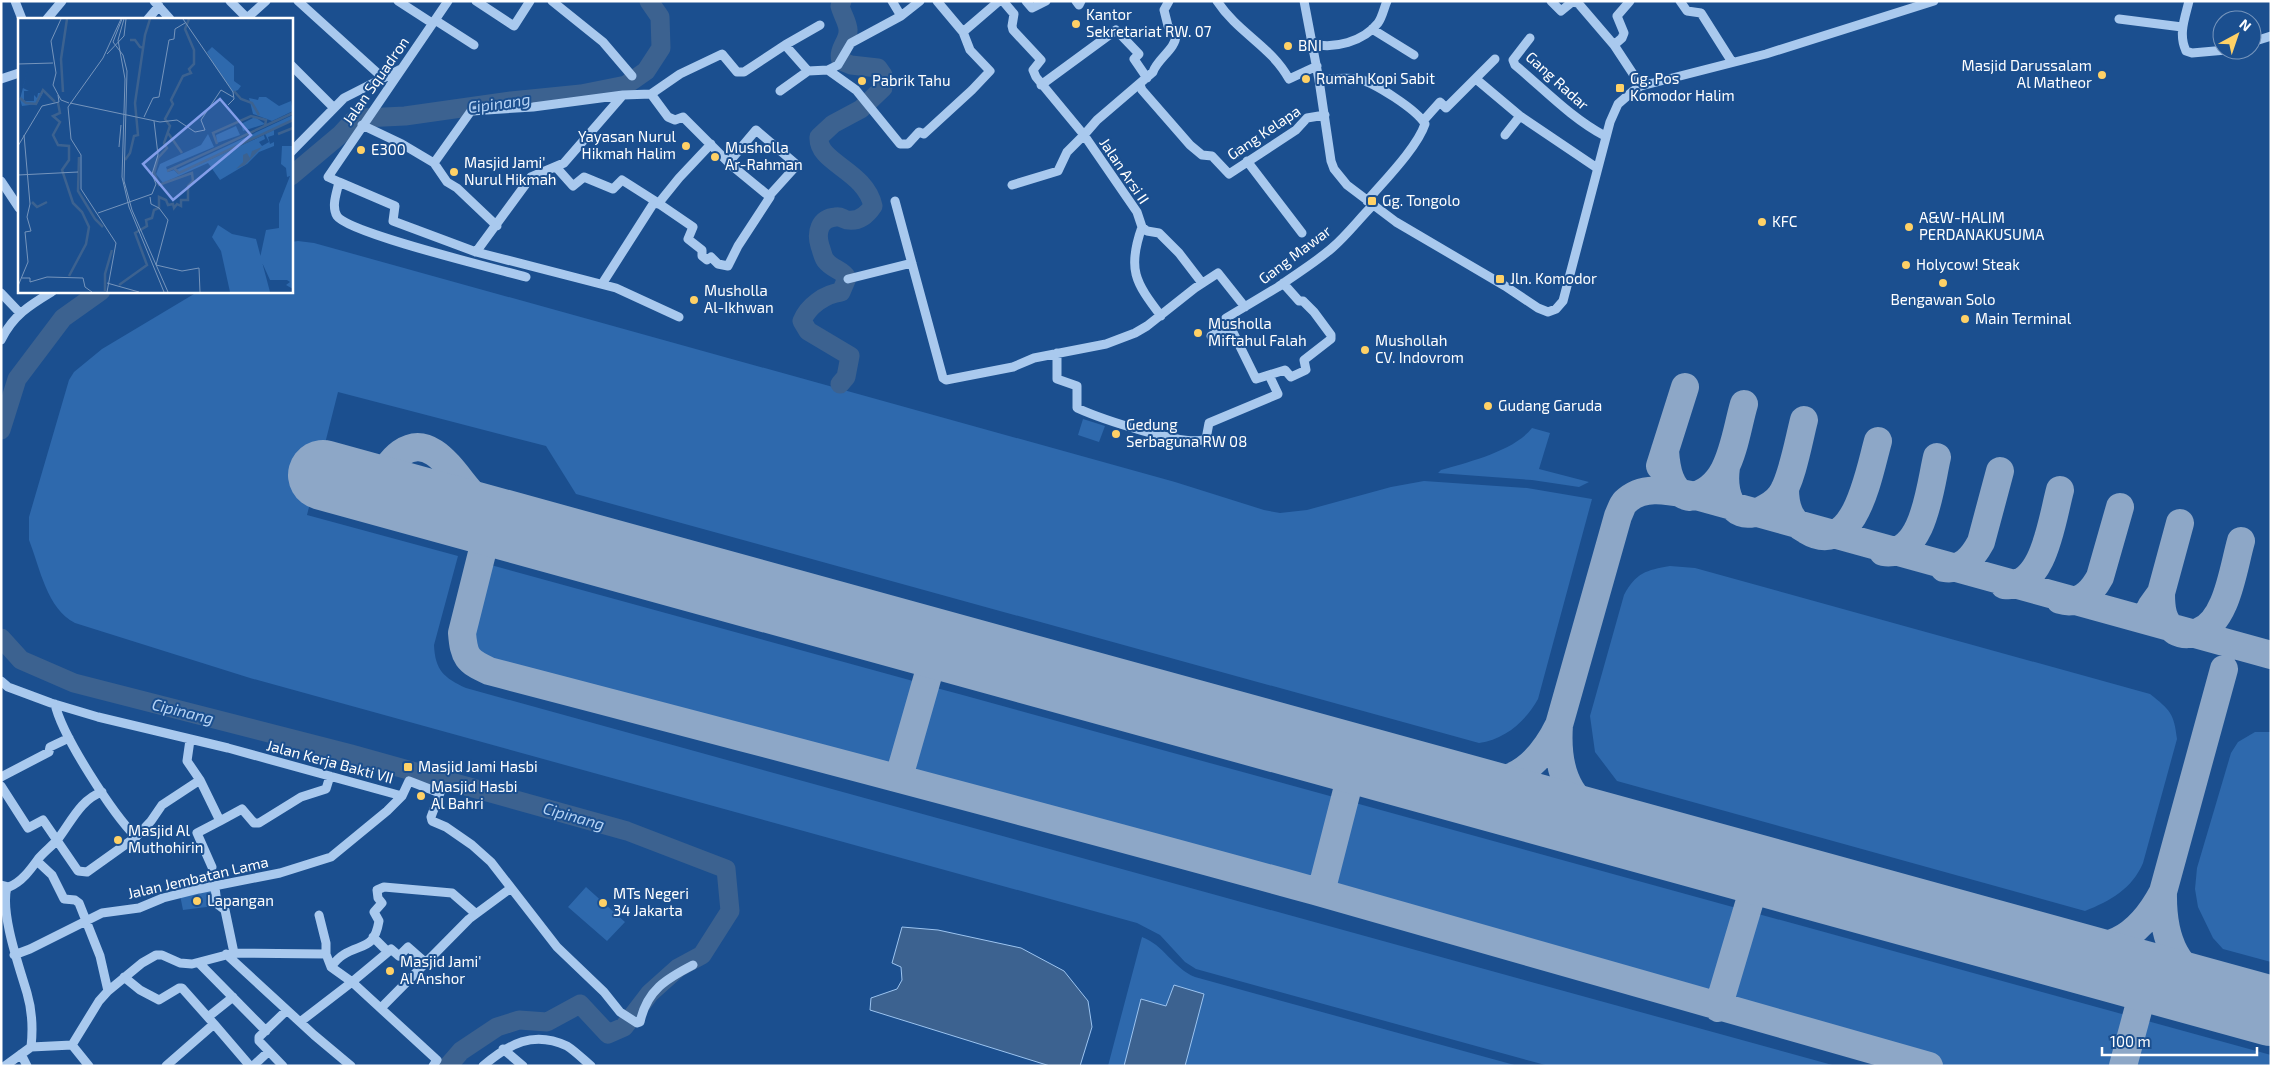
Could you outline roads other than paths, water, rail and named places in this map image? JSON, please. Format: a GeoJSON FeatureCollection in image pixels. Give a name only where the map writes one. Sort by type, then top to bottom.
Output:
{"type":"FeatureCollection","features":[{"type":"Feature","properties":{"kind":"street"},"geometry":{"type":"LineString","coordinates":[[15,1],[22,18]]}},
{"type":"Feature","properties":{"kind":"street"},"geometry":{"type":"LineString","coordinates":[[48,18],[62,1]]}},
{"type":"Feature","properties":{"kind":"street"},"geometry":{"type":"LineString","coordinates":[[230,1],[248,18],[266,1]]}},
{"type":"Feature","properties":{"kind":"street"},"geometry":{"type":"LineString","coordinates":[[298,1],[383,78]]}},
{"type":"Feature","properties":{"kind":"street"},"geometry":{"type":"LineString","coordinates":[[398,1],[474,45]]}},
{"type":"Feature","properties":{"kind":"street","name":"Jalan Squadron"},"geometry":{"type":"LineString","coordinates":[[339,182],[328,177],[448,1]]}},
{"type":"Feature","properties":{"kind":"street"},"geometry":{"type":"LineString","coordinates":[[476,1],[514,26],[530,1]]}},
{"type":"Feature","properties":{"kind":"street"},"geometry":{"type":"LineString","coordinates":[[552,1],[603,42],[632,76]]}},
{"type":"Feature","properties":{"kind":"street"},"geometry":{"type":"LineString","coordinates":[[892,1],[901,16]]}},
{"type":"Feature","properties":{"kind":"street"},"geometry":{"type":"LineString","coordinates":[[780,91],[808,71],[828,70],[838,65],[851,43],[901,16],[920,1]]}},
{"type":"Feature","properties":{"kind":"street"},"geometry":{"type":"LineString","coordinates":[[828,70],[850,84],[901,145],[908,144],[919,132],[924,134],[989,72],[989,69],[967,45],[963,32],[937,1]]}},
{"type":"Feature","properties":{"kind":"street"},"geometry":{"type":"LineString","coordinates":[[963,32],[999,1]]}},
{"type":"Feature","properties":{"kind":"street"},"geometry":{"type":"LineString","coordinates":[[1003,1],[1014,13],[1013,30],[1041,60],[1033,72],[1041,85],[1084,135],[1067,152],[1058,171],[1012,185]]}},
{"type":"Feature","properties":{"kind":"street"},"geometry":{"type":"LineString","coordinates":[[1026,1],[1032,8],[1046,1]]}},
{"type":"Feature","properties":{"kind":"street"},"geometry":{"type":"LineString","coordinates":[[1076,1],[1079,5],[1081,1]]}},
{"type":"Feature","properties":{"kind":"street","name":"Jalan Arsi II"},"geometry":{"type":"LineString","coordinates":[[1169,1],[1164,10],[1168,26],[1176,35],[1176,39],[1155,64],[1153,72],[1098,120],[1084,135],[1137,212],[1142,227],[1147,231],[1158,233],[1179,253],[1202,283]]}},
{"type":"Feature","properties":{"kind":"street"},"geometry":{"type":"LineString","coordinates":[[1217,1],[1237,27],[1282,67],[1288,79],[1316,66]]}},
{"type":"Feature","properties":{"kind":"street"},"geometry":{"type":"LineString","coordinates":[[1304,1],[1334,169],[1347,184],[1396,222],[1505,286],[1538,308],[1548,312],[1556,309],[1563,301],[1605,136],[1618,104],[1632,91],[1641,86],[1766,54],[1920,3],[1934,1]]}},
{"type":"Feature","properties":{"kind":"street"},"geometry":{"type":"LineString","coordinates":[[1313,44],[1326,48],[1335,47],[1356,39],[1379,22],[1387,1]]}},
{"type":"Feature","properties":{"kind":"street"},"geometry":{"type":"LineString","coordinates":[[1551,1],[1561,11],[1572,2],[1578,2],[1614,45],[1641,86]]}},
{"type":"Feature","properties":{"kind":"street"},"geometry":{"type":"LineString","coordinates":[[1614,45],[1624,34],[1617,16],[1630,1]]}},
{"type":"Feature","properties":{"kind":"street"},"geometry":{"type":"LineString","coordinates":[[1680,1],[1688,11],[1701,13],[1732,62]]}},
{"type":"Feature","properties":{"kind":"street"},"geometry":{"type":"LineString","coordinates":[[2189,1],[2182,27],[2182,43],[2186,51],[2192,53],[2212,51]]}},
{"type":"Feature","properties":{"kind":"street"},"geometry":{"type":"LineString","coordinates":[[149,18],[157,4],[169,18]]}},
{"type":"Feature","properties":{"kind":"street"},"geometry":{"type":"LineString","coordinates":[[2119,19],[2182,27]]}},
{"type":"Feature","properties":{"kind":"street"},"geometry":{"type":"LineString","coordinates":[[434,163],[471,111],[533,107],[623,95],[651,94],[680,74],[719,55],[725,56],[740,73],[788,48],[820,25]]}},
{"type":"Feature","properties":{"kind":"street"},"geometry":{"type":"LineString","coordinates":[[1372,29],[1414,55]]}},
{"type":"Feature","properties":{"kind":"street"},"geometry":{"type":"LineString","coordinates":[[1041,85],[1116,30],[1139,54],[1134,59],[1147,78]]}},
{"type":"Feature","properties":{"kind":"street","name":"Gang Radar"},"geometry":{"type":"LineString","coordinates":[[1530,38],[1513,60],[1515,65],[1566,110],[1605,136]]}},
{"type":"Feature","properties":{"kind":"street"},"geometry":{"type":"LineString","coordinates":[[788,48],[808,71]]}},
{"type":"Feature","properties":{"kind":"street"},"geometry":{"type":"LineString","coordinates":[[1319,80],[1361,80],[1401,103],[1423,121],[1440,102],[1446,108],[1495,58]]}},
{"type":"Feature","properties":{"kind":"street"},"geometry":{"type":"LineString","coordinates":[[292,66],[333,108]]}},
{"type":"Feature","properties":{"kind":"street"},"geometry":{"type":"LineString","coordinates":[[292,150],[333,108],[357,89],[383,78],[403,66]]}},
{"type":"Feature","properties":{"kind":"street"},"geometry":{"type":"LineString","coordinates":[[1,79],[18,73]]}},
{"type":"Feature","properties":{"kind":"street"},"geometry":{"type":"LineString","coordinates":[[1476,79],[1520,116],[1597,168]]}},
{"type":"Feature","properties":{"kind":"street","name":"Gang Kelapa"},"geometry":{"type":"LineString","coordinates":[[1140,85],[1142,90],[1176,130],[1202,155],[1212,157],[1229,174],[1296,130],[1307,118],[1325,116]]}},
{"type":"Feature","properties":{"kind":"street"},"geometry":{"type":"LineString","coordinates":[[651,94],[670,118],[675,120],[682,117],[729,162],[769,196]]}},
{"type":"Feature","properties":{"kind":"street"},"geometry":{"type":"LineString","coordinates":[[476,252],[531,177],[564,163],[623,95]]}},
{"type":"Feature","properties":{"kind":"street"},"geometry":{"type":"LineString","coordinates":[[1505,135],[1520,116]]}},
{"type":"Feature","properties":{"kind":"street","name":"Gang Mawar"},"geometry":{"type":"LineString","coordinates":[[1211,336],[1245,307],[1332,248],[1370,203],[1417,139],[1424,126],[1423,121]]}},
{"type":"Feature","properties":{"kind":"street"},"geometry":{"type":"LineString","coordinates":[[363,124],[434,163],[447,182],[457,188],[496,226]]}},
{"type":"Feature","properties":{"kind":"street"},"geometry":{"type":"LineString","coordinates":[[556,167],[573,186],[584,177],[612,189],[622,180],[693,227],[688,239],[702,250],[701,255],[703,258],[707,260],[711,257],[718,264],[728,266],[769,196],[797,165],[756,130],[729,162]]}},
{"type":"Feature","properties":{"kind":"street"},"geometry":{"type":"LineString","coordinates":[[602,284],[656,203],[711,144]]}},
{"type":"Feature","properties":{"kind":"street"},"geometry":{"type":"LineString","coordinates":[[1247,161],[1302,233]]}},
{"type":"Feature","properties":{"kind":"street"},"geometry":{"type":"LineString","coordinates":[[1,181],[18,206]]}},
{"type":"Feature","properties":{"kind":"street"},"geometry":{"type":"LineString","coordinates":[[526,277],[366,232],[339,219],[334,210],[339,182],[394,206],[392,221],[476,252],[616,288],[680,317]]}},
{"type":"Feature","properties":{"kind":"street"},"geometry":{"type":"LineString","coordinates":[[895,201],[933,346],[944,379],[1013,367],[1034,358],[1106,344],[1135,333],[1161,316],[1202,283],[1219,272],[1245,307]]}},
{"type":"Feature","properties":{"kind":"street"},"geometry":{"type":"LineString","coordinates":[[1142,227],[1135,246],[1134,267],[1140,288],[1161,316]]}},
{"type":"Feature","properties":{"kind":"street"},"geometry":{"type":"LineString","coordinates":[[848,278],[912,263]]}},
{"type":"Feature","properties":{"kind":"street"},"geometry":{"type":"LineString","coordinates":[[1228,322],[1256,379],[1286,370],[1291,377],[1306,370],[1304,360],[1331,337],[1314,312],[1302,301],[1298,301],[1283,283]]}},
{"type":"Feature","properties":{"kind":"street"},"geometry":{"type":"LineString","coordinates":[[1,329],[20,313],[52,292]]}},
{"type":"Feature","properties":{"kind":"street"},"geometry":{"type":"LineString","coordinates":[[1,293],[20,313]]}},
{"type":"Feature","properties":{"kind":"street"},"geometry":{"type":"LineString","coordinates":[[1,340],[9,324]]}},
{"type":"Feature","properties":{"kind":"street"},"geometry":{"type":"LineString","coordinates":[[1056,353],[1057,379],[1077,386],[1077,408],[1106,420],[1189,441],[1206,439],[1209,423],[1278,394],[1269,375]]}},
{"type":"Feature","properties":{"kind":"street","name":"Jalan Kerja Bakti VII"},"geometry":{"type":"LineString","coordinates":[[4,686],[55,704],[190,740],[228,748],[402,796],[409,781],[440,792],[431,820],[476,848],[491,862],[557,947],[604,992],[620,1012],[637,1023],[640,1022],[651,996],[661,983],[693,965]]}},
{"type":"Feature","properties":{"kind":"street"},"geometry":{"type":"LineString","coordinates":[[55,704],[60,722],[69,738],[123,824],[136,837]]}},
{"type":"Feature","properties":{"kind":"street"},"geometry":{"type":"LineString","coordinates":[[1,777],[49,752],[50,747],[69,738]]}},
{"type":"Feature","properties":{"kind":"street"},"geometry":{"type":"LineString","coordinates":[[190,740],[187,761],[200,780],[220,821]]}},
{"type":"Feature","properties":{"kind":"street"},"geometry":{"type":"LineString","coordinates":[[212,867],[197,834],[242,809],[254,823],[259,823],[301,797],[326,789],[330,776]]}},
{"type":"Feature","properties":{"kind":"street"},"geometry":{"type":"LineString","coordinates":[[1,786],[28,828],[43,820],[78,871],[87,872],[136,837],[151,821],[162,805],[200,780]]}},
{"type":"Feature","properties":{"kind":"street"},"geometry":{"type":"LineString","coordinates":[[31,1047],[32,1030],[28,994],[14,954],[3,913],[4,889],[15,885],[25,876],[83,805],[90,798],[102,792]]}},
{"type":"Feature","properties":{"kind":"street","name":"Jalan Jembatan Lama"},"geometry":{"type":"LineString","coordinates":[[14,954],[30,949],[102,913],[139,908],[163,898],[280,874],[331,857],[402,796]]}},
{"type":"Feature","properties":{"kind":"street"},"geometry":{"type":"LineString","coordinates":[[37,860],[52,875],[64,899],[75,900],[79,903],[100,956],[108,991]]}},
{"type":"Feature","properties":{"kind":"street"},"geometry":{"type":"LineString","coordinates":[[215,887],[217,904],[225,910],[230,954],[300,1022],[351,1066]]}},
{"type":"Feature","properties":{"kind":"street"},"geometry":{"type":"LineString","coordinates":[[331,967],[342,955],[365,946],[373,937],[379,921],[374,912],[382,903],[377,896],[377,890],[382,888],[452,893],[475,914]]}},
{"type":"Feature","properties":{"kind":"street"},"geometry":{"type":"LineString","coordinates":[[381,1008],[475,914],[512,888]]}},
{"type":"Feature","properties":{"kind":"street"},"geometry":{"type":"LineString","coordinates":[[319,915],[326,943],[326,954],[331,967],[352,982],[438,1060],[433,1066]]}},
{"type":"Feature","properties":{"kind":"street"},"geometry":{"type":"LineString","coordinates":[[373,937],[388,952]]}},
{"type":"Feature","properties":{"kind":"street"},"geometry":{"type":"LineString","coordinates":[[300,1022],[391,949],[399,956],[408,947],[425,962]]}},
{"type":"Feature","properties":{"kind":"street"},"geometry":{"type":"LineString","coordinates":[[72,1045],[99,1001],[108,991],[144,962],[156,955],[162,955],[180,963],[199,963],[230,954],[326,954]]}},
{"type":"Feature","properties":{"kind":"street"},"geometry":{"type":"LineString","coordinates":[[199,963],[266,1031]]}},
{"type":"Feature","properties":{"kind":"street"},"geometry":{"type":"LineString","coordinates":[[124,977],[144,993],[159,1000],[182,988],[252,1066],[268,1052]]}},
{"type":"Feature","properties":{"kind":"street"},"geometry":{"type":"LineString","coordinates":[[169,1065],[233,997]]}},
{"type":"Feature","properties":{"kind":"street"},"geometry":{"type":"LineString","coordinates":[[283,1066],[259,1041],[260,1037],[288,1010]]}},
{"type":"Feature","properties":{"kind":"street"},"geometry":{"type":"LineString","coordinates":[[483,1066],[503,1049],[520,1041],[530,1040],[554,1042],[568,1047],[591,1066]]}},
{"type":"Feature","properties":{"kind":"street"},"geometry":{"type":"LineString","coordinates":[[6,1066],[31,1047],[72,1045]]}},
{"type":"Feature","properties":{"kind":"street"},"geometry":{"type":"LineString","coordinates":[[72,1045],[89,1066]]}},
{"type":"Feature","properties":{"kind":"street"},"geometry":{"type":"LineString","coordinates":[[503,1049],[523,1066]]}},
{"type":"Feature","properties":{"kind":"street"},"geometry":{"type":"LineString","coordinates":[[21,1054],[27,1066]]}},
{"type":"Feature","properties":{"kind":"waterway","name":"Cipinang"},"geometry":{"type":"LineString","coordinates":[[292,175],[341,134],[353,121],[363,118],[405,116],[511,101],[581,94],[626,85],[646,71],[661,48],[660,17],[649,1]]}},
{"type":"Feature","properties":{"kind":"waterway"},"geometry":{"type":"LineString","coordinates":[[840,384],[846,377],[850,356],[808,331],[802,321],[808,310],[823,298],[841,292],[847,278],[843,273],[828,264],[824,258],[818,236],[822,223],[830,218],[837,217],[847,220],[859,219],[873,206],[861,184],[825,154],[820,146],[819,137],[833,124],[861,109],[883,88],[883,75],[878,68],[851,65],[841,61],[842,49],[848,34],[847,24],[840,6],[842,1]]}},
{"type":"Feature","properties":{"kind":"waterway","name":"Cipinang"},"geometry":{"type":"LineString","coordinates":[[1,430],[17,379],[63,318],[100,292]]}},
{"type":"Feature","properties":{"kind":"waterway","name":"Cipinang"},"geometry":{"type":"LineString","coordinates":[[1,638],[21,660],[74,683],[351,754],[627,831],[726,869],[730,911],[702,955],[678,968],[650,993],[624,1027],[608,1034],[580,1004],[547,1022],[519,1020],[497,1027],[461,1051],[448,1066]]}},
{"type":"Feature","properties":{"kind":"place","name":"Kantor Sekretariat RW. 07"},"geometry":{"type":"Point","coordinates":[1076,24]}},
{"type":"Feature","properties":{"kind":"place","name":"BNI"},"geometry":{"type":"Point","coordinates":[1288,46]}},
{"type":"Feature","properties":{"kind":"place","name":"Masjid Darussalam Al Matheor"},"geometry":{"type":"Point","coordinates":[2102,75]}},
{"type":"Feature","properties":{"kind":"place","name":"Rumah Kopi Sabit"},"geometry":{"type":"Point","coordinates":[1306,79]}},
{"type":"Feature","properties":{"kind":"place","name":"Pabrik Tahu"},"geometry":{"type":"Point","coordinates":[862,81]}},
{"type":"Feature","properties":{"kind":"place","name":"Gg. Pos Komodor Halim"},"geometry":{"type":"Point","coordinates":[1620,88]}},
{"type":"Feature","properties":{"kind":"place","name":"Yayasan Nurul Hikmah Halim"},"geometry":{"type":"Point","coordinates":[686,146]}},
{"type":"Feature","properties":{"kind":"place","name":"E300"},"geometry":{"type":"Point","coordinates":[361,150]}},
{"type":"Feature","properties":{"kind":"place","name":"Musholla Ar-Rahman"},"geometry":{"type":"Point","coordinates":[715,157]}},
{"type":"Feature","properties":{"kind":"place","name":"Masjid Jami' Nurul Hikmah"},"geometry":{"type":"Point","coordinates":[454,172]}},
{"type":"Feature","properties":{"kind":"place","name":"Gg. Tongolo"},"geometry":{"type":"Point","coordinates":[1372,201]}},
{"type":"Feature","properties":{"kind":"place","name":"KFC"},"geometry":{"type":"Point","coordinates":[1762,222]}},
{"type":"Feature","properties":{"kind":"place","name":"A&W-HALIM PERDANAKUSUMA"},"geometry":{"type":"Point","coordinates":[1909,227]}},
{"type":"Feature","properties":{"kind":"place","name":"Holycow! Steak"},"geometry":{"type":"Point","coordinates":[1906,265]}},
{"type":"Feature","properties":{"kind":"place","name":"Jln. Komodor"},"geometry":{"type":"Point","coordinates":[1500,279]}},
{"type":"Feature","properties":{"kind":"place","name":"Bengawan Solo"},"geometry":{"type":"Point","coordinates":[1943,283]}},
{"type":"Feature","properties":{"kind":"place","name":"Musholla Al-Ikhwan"},"geometry":{"type":"Point","coordinates":[694,300]}},
{"type":"Feature","properties":{"kind":"place","name":"Main Terminal"},"geometry":{"type":"Point","coordinates":[1965,319]}},
{"type":"Feature","properties":{"kind":"place","name":"Musholla Miftahul Falah"},"geometry":{"type":"Point","coordinates":[1198,333]}},
{"type":"Feature","properties":{"kind":"place","name":"Mushollah CV. Indovrom"},"geometry":{"type":"Point","coordinates":[1365,350]}},
{"type":"Feature","properties":{"kind":"place","name":"Gudang Garuda"},"geometry":{"type":"Point","coordinates":[1488,406]}},
{"type":"Feature","properties":{"kind":"place","name":"Gedung Serbaguna RW 08"},"geometry":{"type":"Point","coordinates":[1116,434]}},
{"type":"Feature","properties":{"kind":"place","name":"Masjid Jami Hasbi"},"geometry":{"type":"Point","coordinates":[408,767]}},
{"type":"Feature","properties":{"kind":"place","name":"Masjid Hasbi Al Bahri"},"geometry":{"type":"Point","coordinates":[421,796]}},
{"type":"Feature","properties":{"kind":"place","name":"Masjid Al Muthohirin"},"geometry":{"type":"Point","coordinates":[118,840]}},
{"type":"Feature","properties":{"kind":"place","name":"Lapangan"},"geometry":{"type":"Point","coordinates":[197,901]}},
{"type":"Feature","properties":{"kind":"place","name":"MTs Negeri 34 Jakarta"},"geometry":{"type":"Point","coordinates":[603,903]}},
{"type":"Feature","properties":{"kind":"place","name":"Masjid Jami' Al Anshor"},"geometry":{"type":"Point","coordinates":[390,971]}}]}
